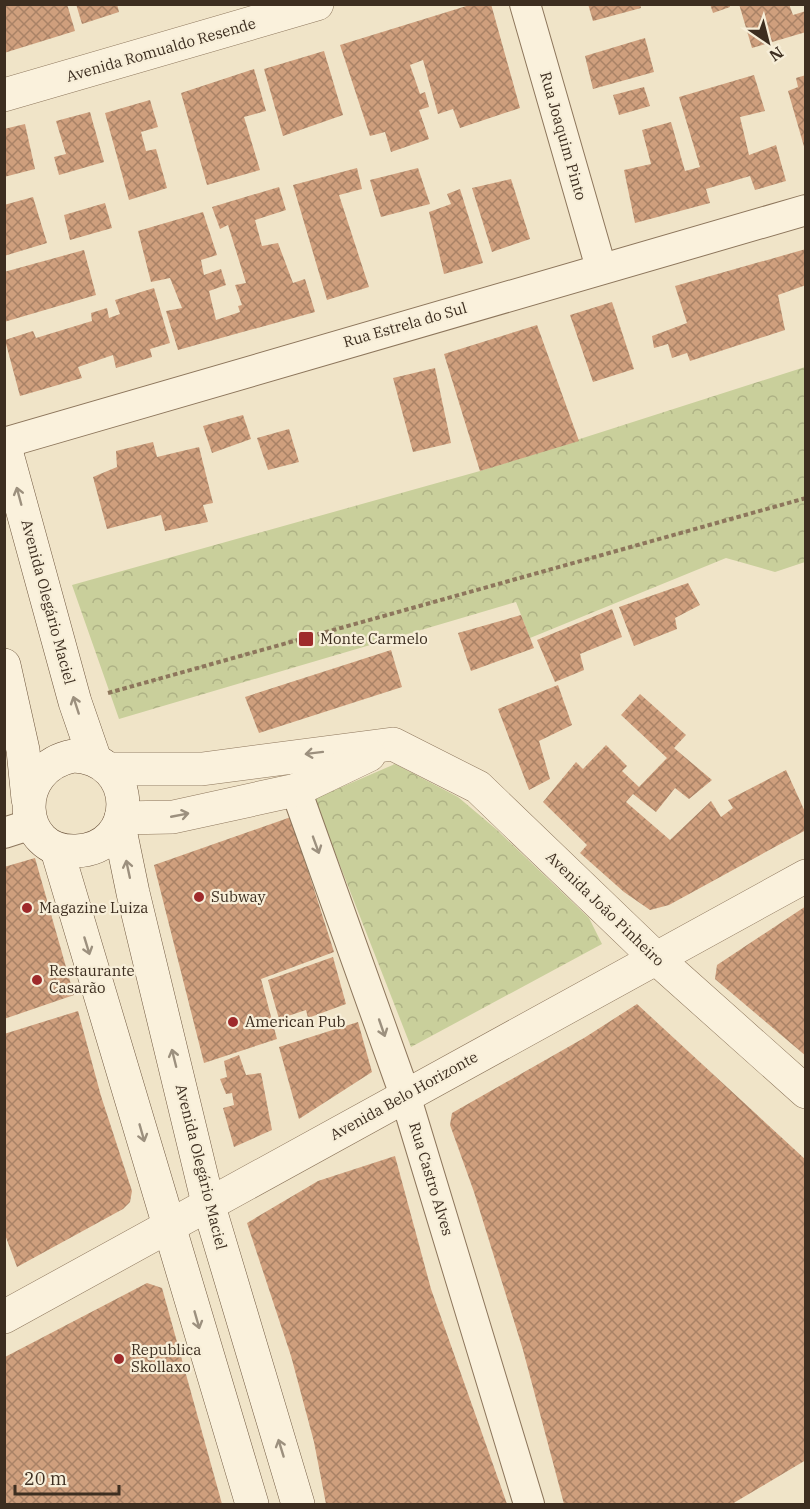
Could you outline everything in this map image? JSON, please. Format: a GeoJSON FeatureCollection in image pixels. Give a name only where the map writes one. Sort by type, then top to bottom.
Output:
{"type":"FeatureCollection","features":[{"type":"Feature","properties":{"kind":"street","name":"Avenida Romualdo Resende"},"geometry":{"type":"LineString","coordinates":[[4,95],[317,4]]}},
{"type":"Feature","properties":{"kind":"street","name":"Rua Joaquim Pinto"},"geometry":{"type":"LineString","coordinates":[[525,4],[601,268]]}},
{"type":"Feature","properties":{"kind":"street","name":"Rua Estrela do Sul"},"geometry":{"type":"LineString","coordinates":[[4,443],[806,210]]}},
{"type":"Feature","properties":{"kind":"street","name":"Avenida Olegário Maciel"},"geometry":{"type":"LineString","coordinates":[[4,443],[75,702],[103,765]]}},
{"type":"Feature","properties":{"kind":"street"},"geometry":{"type":"LineString","coordinates":[[4,665],[22,819],[57,850],[252,1504]]}},
{"type":"Feature","properties":{"kind":"street"},"geometry":{"type":"LineString","coordinates":[[14,749],[62,758],[84,756],[103,765],[202,769],[393,744]]}},
{"type":"Feature","properties":{"kind":"street"},"geometry":{"type":"LineString","coordinates":[[120,822],[173,817],[296,790],[393,744]]}},
{"type":"Feature","properties":{"kind":"street","name":"Avenida João Pinheiro"},"geometry":{"type":"LineString","coordinates":[[393,744],[478,787],[657,959],[806,1092]]}},
{"type":"Feature","properties":{"kind":"street"},"geometry":{"type":"LineString","coordinates":[[22,819],[32,786],[39,774],[62,758]]}},
{"type":"Feature","properties":{"kind":"street"},"geometry":{"type":"LineString","coordinates":[[57,850],[77,851],[92,848],[105,841],[120,822],[124,801],[121,787],[103,765]]}},
{"type":"Feature","properties":{"kind":"street","name":"Rua Castro Alves"},"geometry":{"type":"LineString","coordinates":[[296,790],[405,1095],[529,1504]]}},
{"type":"Feature","properties":{"kind":"street","name":"Avenida Olegário Maciel"},"geometry":{"type":"LineString","coordinates":[[120,822],[133,893],[208,1203],[298,1504]]}},
{"type":"Feature","properties":{"kind":"street","name":"Avenida Belo Horizonte"},"geometry":{"type":"LineString","coordinates":[[4,1317],[806,876]]}},
{"type":"Feature","properties":{"kind":"path"},"geometry":{"type":"LineString","coordinates":[[75,702],[806,498]]}},
{"type":"Feature","properties":{"kind":"green space"},"geometry":{"type":"Polygon","coordinates":[[[805,367],[805,562],[775,572],[726,558],[530,638],[516,602],[119,719],[72,585],[480,471],[805,367]]]}},
{"type":"Feature","properties":{"kind":"green space"},"geometry":{"type":"Polygon","coordinates":[[[395,764],[458,797],[496,829],[589,918],[602,944],[411,1047],[314,799],[395,764]]]}},
{"type":"Feature","properties":{"kind":"building"},"geometry":{"type":"Polygon","coordinates":[[[4,4],[67,4],[75,31],[4,53],[4,4]]]}},
{"type":"Feature","properties":{"kind":"building"},"geometry":{"type":"Polygon","coordinates":[[[76,4],[117,4],[119,12],[82,24],[76,4]]]}},
{"type":"Feature","properties":{"kind":"building"},"geometry":{"type":"Polygon","coordinates":[[[473,4],[491,4],[520,108],[460,128],[453,109],[438,114],[423,60],[410,65],[420,94],[425,92],[429,107],[419,110],[429,139],[391,152],[385,132],[370,136],[340,45],[473,4]]]}},
{"type":"Feature","properties":{"kind":"building"},"geometry":{"type":"Polygon","coordinates":[[[588,4],[640,4],[641,8],[593,21],[588,4]]]}},
{"type":"Feature","properties":{"kind":"building"},"geometry":{"type":"Polygon","coordinates":[[[710,4],[729,4],[730,7],[713,13],[710,4]]]}},
{"type":"Feature","properties":{"kind":"building"},"geometry":{"type":"Polygon","coordinates":[[[739,4],[789,4],[793,15],[806,11],[806,32],[752,48],[739,4]]]}},
{"type":"Feature","properties":{"kind":"building"},"geometry":{"type":"Polygon","coordinates":[[[645,38],[654,72],[593,89],[585,56],[645,38]]]}},
{"type":"Feature","properties":{"kind":"building"},"geometry":{"type":"Polygon","coordinates":[[[324,51],[343,115],[283,136],[264,69],[324,51]]]}},
{"type":"Feature","properties":{"kind":"building"},"geometry":{"type":"Polygon","coordinates":[[[254,69],[266,111],[244,117],[260,170],[207,185],[181,93],[254,69]]]}},
{"type":"Feature","properties":{"kind":"building"},"geometry":{"type":"Polygon","coordinates":[[[754,75],[765,111],[740,117],[749,155],[776,145],[786,181],[755,190],[750,176],[706,189],[710,203],[635,223],[624,170],[651,164],[642,130],[671,122],[685,171],[700,167],[679,97],[754,75]]]}},
{"type":"Feature","properties":{"kind":"building"},"geometry":{"type":"Polygon","coordinates":[[[806,75],[805,150],[788,91],[798,87],[796,78],[806,75]]]}},
{"type":"Feature","properties":{"kind":"building"},"geometry":{"type":"Polygon","coordinates":[[[644,87],[650,106],[619,115],[613,95],[644,87]]]}},
{"type":"Feature","properties":{"kind":"building"},"geometry":{"type":"Polygon","coordinates":[[[150,100],[158,127],[141,132],[146,151],[156,149],[167,188],[129,200],[105,113],[150,100]]]}},
{"type":"Feature","properties":{"kind":"building"},"geometry":{"type":"Polygon","coordinates":[[[90,112],[104,162],[59,175],[54,157],[66,154],[56,121],[90,112]]]}},
{"type":"Feature","properties":{"kind":"building"},"geometry":{"type":"Polygon","coordinates":[[[25,124],[35,169],[4,177],[4,129],[25,124]]]}},
{"type":"Feature","properties":{"kind":"building"},"geometry":{"type":"Polygon","coordinates":[[[357,168],[362,189],[339,195],[369,287],[327,300],[293,185],[357,168]]]}},
{"type":"Feature","properties":{"kind":"building"},"geometry":{"type":"Polygon","coordinates":[[[418,168],[430,204],[381,217],[370,180],[418,168]]]}},
{"type":"Feature","properties":{"kind":"building"},"geometry":{"type":"Polygon","coordinates":[[[511,179],[530,239],[492,252],[472,188],[511,179]]]}},
{"type":"Feature","properties":{"kind":"building"},"geometry":{"type":"Polygon","coordinates":[[[279,187],[286,210],[255,220],[262,246],[278,243],[293,283],[305,279],[315,312],[178,350],[166,311],[182,308],[170,278],[151,282],[138,231],[203,212],[217,255],[201,260],[204,275],[221,269],[226,285],[209,291],[216,320],[240,312],[238,306],[242,305],[235,285],[246,283],[228,225],[220,229],[212,207],[279,187]]]}},
{"type":"Feature","properties":{"kind":"building"},"geometry":{"type":"Polygon","coordinates":[[[460,189],[483,263],[444,274],[429,212],[451,204],[447,194],[460,189]]]}},
{"type":"Feature","properties":{"kind":"building"},"geometry":{"type":"Polygon","coordinates":[[[33,197],[47,243],[4,256],[4,205],[33,197]]]}},
{"type":"Feature","properties":{"kind":"building"},"geometry":{"type":"Polygon","coordinates":[[[105,203],[112,228],[70,240],[64,215],[105,203]]]}},
{"type":"Feature","properties":{"kind":"building"},"geometry":{"type":"Polygon","coordinates":[[[806,249],[806,285],[778,295],[785,330],[690,361],[687,353],[672,358],[668,344],[654,348],[652,336],[687,323],[675,286],[806,249]]]}},
{"type":"Feature","properties":{"kind":"building"},"geometry":{"type":"Polygon","coordinates":[[[84,250],[96,295],[4,322],[4,272],[84,250]]]}},
{"type":"Feature","properties":{"kind":"building"},"geometry":{"type":"Polygon","coordinates":[[[154,288],[170,343],[150,349],[152,357],[116,368],[113,355],[78,367],[82,378],[20,396],[5,340],[33,331],[36,338],[92,321],[91,313],[107,308],[109,318],[120,314],[115,300],[154,288]]]}},
{"type":"Feature","properties":{"kind":"building"},"geometry":{"type":"Polygon","coordinates":[[[612,302],[634,369],[593,382],[570,315],[612,302]]]}},
{"type":"Feature","properties":{"kind":"building"},"geometry":{"type":"Polygon","coordinates":[[[537,325],[579,441],[480,471],[444,354],[537,325]]]}},
{"type":"Feature","properties":{"kind":"building"},"geometry":{"type":"Polygon","coordinates":[[[435,368],[451,443],[413,452],[393,378],[435,368]]]}},
{"type":"Feature","properties":{"kind":"building"},"geometry":{"type":"Polygon","coordinates":[[[243,415],[251,439],[212,453],[203,426],[243,415]]]}},
{"type":"Feature","properties":{"kind":"building"},"geometry":{"type":"Polygon","coordinates":[[[289,429],[299,462],[268,470],[257,438],[289,429]]]}},
{"type":"Feature","properties":{"kind":"building"},"geometry":{"type":"Polygon","coordinates":[[[153,442],[157,457],[199,447],[213,503],[203,505],[208,522],[165,531],[161,515],[107,529],[93,477],[117,467],[116,451],[153,442]]]}},
{"type":"Feature","properties":{"kind":"building"},"geometry":{"type":"Polygon","coordinates":[[[688,583],[700,605],[675,618],[677,629],[634,646],[619,607],[688,583]]]}},
{"type":"Feature","properties":{"kind":"building"},"geometry":{"type":"Polygon","coordinates":[[[612,609],[622,637],[580,654],[584,670],[555,682],[537,640],[612,609]]]}},
{"type":"Feature","properties":{"kind":"building"},"geometry":{"type":"Polygon","coordinates":[[[521,615],[534,648],[471,671],[458,633],[521,615]]]}},
{"type":"Feature","properties":{"kind":"building"},"geometry":{"type":"Polygon","coordinates":[[[391,650],[402,687],[259,733],[245,697],[391,650]]]}},
{"type":"Feature","properties":{"kind":"building"},"geometry":{"type":"Polygon","coordinates":[[[558,685],[572,725],[539,741],[550,779],[529,790],[498,709],[558,685]]]}},
{"type":"Feature","properties":{"kind":"building"},"geometry":{"type":"Polygon","coordinates":[[[640,694],[686,735],[674,748],[712,780],[689,799],[675,788],[656,812],[633,794],[626,802],[670,840],[711,801],[721,817],[733,808],[728,800],[786,770],[806,814],[806,830],[669,905],[650,910],[624,892],[580,853],[587,845],[543,802],[576,762],[583,769],[606,745],[627,766],[622,771],[639,787],[667,758],[621,715],[640,694]]]}},
{"type":"Feature","properties":{"kind":"building"},"geometry":{"type":"Polygon","coordinates":[[[291,817],[334,952],[261,979],[277,1039],[204,1063],[154,865],[291,817]]]}},
{"type":"Feature","properties":{"kind":"building"},"geometry":{"type":"Polygon","coordinates":[[[35,858],[74,995],[4,1019],[4,867],[35,858]]]}},
{"type":"Feature","properties":{"kind":"building"},"geometry":{"type":"Polygon","coordinates":[[[806,906],[806,1056],[715,979],[717,965],[806,906]]]}},
{"type":"Feature","properties":{"kind":"building"},"geometry":{"type":"Polygon","coordinates":[[[333,957],[346,1004],[308,1018],[306,1010],[279,1019],[268,980],[333,957]]]}},
{"type":"Feature","properties":{"kind":"building"},"geometry":{"type":"Polygon","coordinates":[[[637,1004],[806,1160],[806,1460],[732,1504],[564,1504],[523,1350],[474,1192],[450,1125],[452,1113],[584,1038],[637,1004]]]}},
{"type":"Feature","properties":{"kind":"building"},"geometry":{"type":"Polygon","coordinates":[[[78,1011],[101,1096],[132,1191],[130,1202],[123,1209],[17,1267],[4,1232],[4,1034],[78,1011]]]}},
{"type":"Feature","properties":{"kind":"building"},"geometry":{"type":"Polygon","coordinates":[[[358,1022],[372,1072],[299,1119],[279,1047],[358,1022]]]}},
{"type":"Feature","properties":{"kind":"building"},"geometry":{"type":"Polygon","coordinates":[[[239,1055],[246,1075],[261,1073],[272,1130],[234,1147],[223,1108],[234,1105],[232,1093],[226,1094],[220,1079],[227,1077],[224,1061],[239,1055]]]}},
{"type":"Feature","properties":{"kind":"building"},"geometry":{"type":"Polygon","coordinates":[[[395,1156],[431,1289],[507,1504],[326,1504],[314,1442],[291,1356],[247,1223],[318,1181],[395,1156]]]}},
{"type":"Feature","properties":{"kind":"building"},"geometry":{"type":"Polygon","coordinates":[[[147,1283],[162,1288],[222,1504],[5,1504],[5,1357],[147,1283]]]}},
{"type":"Feature","properties":{"kind":"place","name":"Monte Carmelo"},"geometry":{"type":"Point","coordinates":[306,639]}},
{"type":"Feature","properties":{"kind":"place","name":"Subway"},"geometry":{"type":"Point","coordinates":[199,897]}},
{"type":"Feature","properties":{"kind":"place","name":"Magazine Luiza"},"geometry":{"type":"Point","coordinates":[27,908]}},
{"type":"Feature","properties":{"kind":"place","name":"Restaurante Casarão"},"geometry":{"type":"Point","coordinates":[37,980]}},
{"type":"Feature","properties":{"kind":"place","name":"American Pub"},"geometry":{"type":"Point","coordinates":[233,1022]}},
{"type":"Feature","properties":{"kind":"place","name":"Republica Skollaxo"},"geometry":{"type":"Point","coordinates":[119,1359]}}]}
